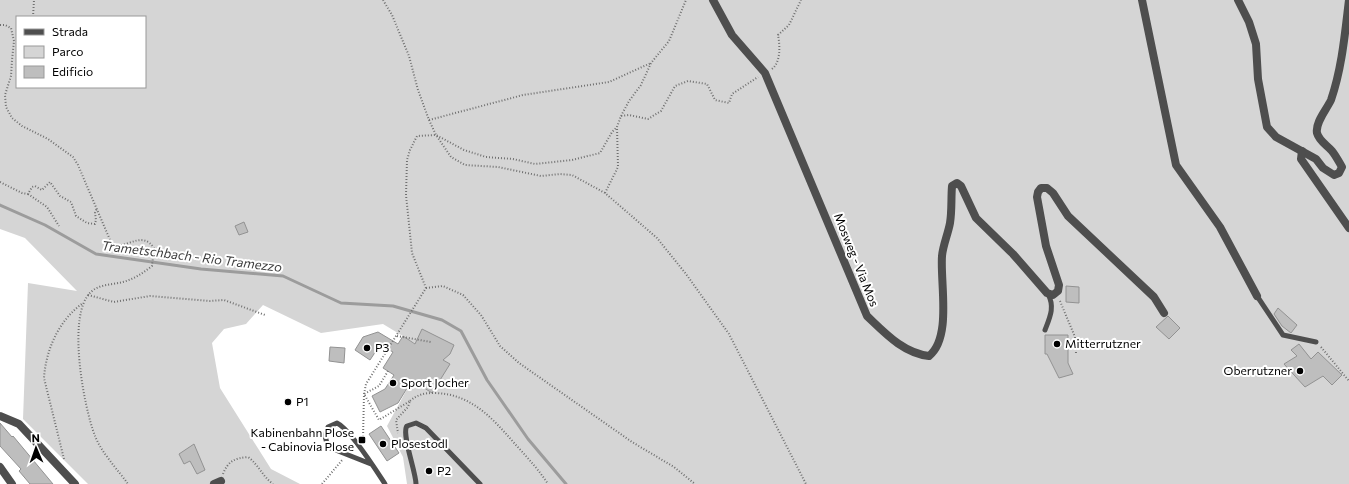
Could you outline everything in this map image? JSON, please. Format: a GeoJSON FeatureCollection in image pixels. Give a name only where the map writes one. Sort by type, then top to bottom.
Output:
{"type":"FeatureCollection","features":[{"type":"Feature","properties":{"kind":"street","name":"Mosweg - Via Mos"},"geometry":{"type":"LineString","coordinates":[[714,0],[732,35],[765,73],[867,316],[895,342],[920,355],[929,356],[935,352],[940,343],[943,312],[942,254],[950,221],[952,186],[957,183],[961,186],[976,218],[1052,293]]}},
{"type":"Feature","properties":{"kind":"street"},"geometry":{"type":"LineString","coordinates":[[1142,0],[1176,165],[1220,227],[1257,296]]}},
{"type":"Feature","properties":{"kind":"street"},"geometry":{"type":"LineString","coordinates":[[1238,0],[1249,22],[1256,44],[1258,78],[1267,127],[1276,137],[1316,159],[1323,168],[1334,175],[1339,173],[1342,167],[1332,151],[1318,138],[1316,131],[1317,124],[1324,114],[1331,99],[1340,62],[1349,0]]}},
{"type":"Feature","properties":{"kind":"street"},"geometry":{"type":"LineString","coordinates":[[1302,151],[1301,159],[1349,228]]}},
{"type":"Feature","properties":{"kind":"street"},"geometry":{"type":"LineString","coordinates":[[1052,293],[1059,285],[1046,246],[1037,197],[1041,188],[1048,188],[1053,193],[1068,216],[1154,297],[1164,312]]}},
{"type":"Feature","properties":{"kind":"street"},"geometry":{"type":"LineString","coordinates":[[0,416],[19,424],[75,484]]}},
{"type":"Feature","properties":{"kind":"street"},"geometry":{"type":"LineString","coordinates":[[0,467],[12,484]]}},
{"type":"Feature","properties":{"kind":"lane"},"geometry":{"type":"LineString","coordinates":[[1045,330],[1053,309],[1052,293]]}},
{"type":"Feature","properties":{"kind":"lane"},"geometry":{"type":"LineString","coordinates":[[1257,296],[1283,335],[1316,342]]}},
{"type":"Feature","properties":{"kind":"lane"},"geometry":{"type":"LineString","coordinates":[[371,464],[328,447],[326,442],[326,430],[332,424],[337,423],[343,426],[361,450],[371,464],[385,484]]}},
{"type":"Feature","properties":{"kind":"lane"},"geometry":{"type":"LineString","coordinates":[[416,484],[413,461],[405,437],[405,428],[411,424],[421,424],[480,484]]}},
{"type":"Feature","properties":{"kind":"path"},"geometry":{"type":"LineString","coordinates":[[33,16],[34,0]]}},
{"type":"Feature","properties":{"kind":"path"},"geometry":{"type":"LineString","coordinates":[[383,0],[392,15],[409,56],[418,90],[429,120],[436,135],[451,157],[465,165],[498,167],[541,176],[560,174],[572,175],[604,193],[657,238],[686,274],[729,334],[806,484]]}},
{"type":"Feature","properties":{"kind":"path"},"geometry":{"type":"LineString","coordinates":[[604,193],[618,167],[617,127],[621,116],[628,101],[641,85],[651,63],[669,41],[686,0]]}},
{"type":"Feature","properties":{"kind":"path"},"geometry":{"type":"LineString","coordinates":[[621,116],[629,115],[648,119],[661,111],[675,86],[688,81],[707,84],[715,100],[729,102],[732,94],[743,85],[775,67],[781,47],[778,35],[789,25],[801,0]]}},
{"type":"Feature","properties":{"kind":"path"},"geometry":{"type":"LineString","coordinates":[[0,25],[5,24],[11,28],[14,41],[11,76],[5,95],[6,107],[12,118],[22,126],[48,139],[73,157],[78,165],[110,240],[116,246],[125,245],[142,239],[151,243],[154,248],[152,266],[140,275],[123,282],[102,286],[91,291],[84,302],[79,321],[78,349],[87,408],[95,438],[128,484]]}},
{"type":"Feature","properties":{"kind":"path"},"geometry":{"type":"LineString","coordinates":[[429,120],[523,95],[609,82],[651,63]]}},
{"type":"Feature","properties":{"kind":"path"},"geometry":{"type":"LineString","coordinates":[[426,288],[412,253],[406,195],[407,160],[417,136],[436,135],[464,150],[486,157],[513,159],[535,164],[572,160],[600,153],[612,132],[617,127]]}},
{"type":"Feature","properties":{"kind":"path"},"geometry":{"type":"LineString","coordinates":[[0,182],[22,193],[28,194],[47,207],[58,226]]}},
{"type":"Feature","properties":{"kind":"path"},"geometry":{"type":"LineString","coordinates":[[28,194],[32,187],[35,186],[42,190],[50,182],[60,196],[71,202],[76,216],[87,223],[95,224],[96,220],[94,212],[97,208]]}},
{"type":"Feature","properties":{"kind":"path"},"geometry":{"type":"LineString","coordinates":[[426,288],[443,286],[463,295],[481,315],[500,346],[519,363],[632,442],[674,467],[695,484]]}},
{"type":"Feature","properties":{"kind":"path"},"geometry":{"type":"LineString","coordinates":[[361,450],[364,444],[362,422],[366,384],[426,288]]}},
{"type":"Feature","properties":{"kind":"path"},"geometry":{"type":"LineString","coordinates":[[1052,293],[1071,324],[1075,337],[1076,352]]}},
{"type":"Feature","properties":{"kind":"path"},"geometry":{"type":"LineString","coordinates":[[88,295],[114,302],[150,296],[210,301],[224,300],[265,315]]}},
{"type":"Feature","properties":{"kind":"path"},"geometry":{"type":"LineString","coordinates":[[67,476],[64,456],[44,378],[45,366],[52,344],[60,327],[67,316],[84,302]]}},
{"type":"Feature","properties":{"kind":"path"},"geometry":{"type":"LineString","coordinates":[[398,334],[431,342]]}},
{"type":"Feature","properties":{"kind":"path"},"geometry":{"type":"LineString","coordinates":[[1316,342],[1349,381]]}},
{"type":"Feature","properties":{"kind":"path"},"geometry":{"type":"LineString","coordinates":[[364,394],[380,386],[388,372]]}},
{"type":"Feature","properties":{"kind":"path"},"geometry":{"type":"LineString","coordinates":[[364,394],[379,420],[419,394],[442,394],[459,397],[474,404],[493,419],[548,484]]}},
{"type":"Feature","properties":{"kind":"path"},"geometry":{"type":"LineString","coordinates":[[405,437],[400,436],[395,424],[398,417],[408,407],[410,401]]}},
{"type":"Feature","properties":{"kind":"path"},"geometry":{"type":"LineString","coordinates":[[322,484],[347,455]]}},
{"type":"Feature","properties":{"kind":"path"},"geometry":{"type":"LineString","coordinates":[[217,482],[226,466],[237,458],[248,457],[256,463],[264,477],[273,484]]}},
{"type":"Feature","properties":{"kind":"green space"},"geometry":{"type":"Polygon","coordinates":[[[0,0],[1349,0],[1349,484],[407,484],[403,457],[387,426],[412,380],[432,392],[449,364],[383,324],[321,333],[263,305],[246,324],[224,329],[212,343],[220,388],[271,469],[300,484],[88,484],[23,419],[28,283],[77,291],[25,238],[0,229],[0,0]]]}},
{"type":"Feature","properties":{"kind":"building"},"geometry":{"type":"Polygon","coordinates":[[[244,222],[248,232],[239,235],[235,226],[244,222]]]}},
{"type":"Feature","properties":{"kind":"building"},"geometry":{"type":"Polygon","coordinates":[[[1066,286],[1079,287],[1079,303],[1066,302],[1066,286]]]}},
{"type":"Feature","properties":{"kind":"building"},"geometry":{"type":"Polygon","coordinates":[[[1278,308],[1297,325],[1291,333],[1282,326],[1274,314],[1278,308]]]}},
{"type":"Feature","properties":{"kind":"building"},"geometry":{"type":"Polygon","coordinates":[[[1168,316],[1180,328],[1169,339],[1156,327],[1168,316]]]}},
{"type":"Feature","properties":{"kind":"building"},"geometry":{"type":"Polygon","coordinates":[[[422,329],[454,345],[450,354],[443,360],[450,364],[432,393],[412,380],[398,403],[380,412],[372,396],[385,389],[394,375],[383,368],[393,352],[380,345],[370,360],[355,350],[363,337],[378,332],[398,344],[403,336],[415,344],[422,329]]]}},
{"type":"Feature","properties":{"kind":"building"},"geometry":{"type":"Polygon","coordinates":[[[1045,335],[1068,335],[1068,363],[1073,374],[1059,378],[1047,354],[1045,354],[1045,335]]]}},
{"type":"Feature","properties":{"kind":"building"},"geometry":{"type":"Polygon","coordinates":[[[1299,344],[1311,359],[1318,352],[1342,375],[1332,385],[1323,376],[1305,387],[1284,364],[1297,356],[1291,350],[1299,344]]]}},
{"type":"Feature","properties":{"kind":"building"},"geometry":{"type":"Polygon","coordinates":[[[330,347],[345,348],[344,363],[329,361],[330,347]]]}},
{"type":"Feature","properties":{"kind":"building"},"geometry":{"type":"Polygon","coordinates":[[[0,423],[12,437],[13,436],[53,484],[30,484],[19,471],[21,469],[0,446],[0,423]]]}},
{"type":"Feature","properties":{"kind":"building"},"geometry":{"type":"Polygon","coordinates":[[[381,426],[399,453],[387,461],[369,434],[381,426]]]}},
{"type":"Feature","properties":{"kind":"building"},"geometry":{"type":"Polygon","coordinates":[[[194,444],[205,470],[197,474],[190,461],[184,464],[179,454],[194,444]]]}},
{"type":"Feature","properties":{"kind":"waterway","name":"Trametschbach - Rio Tramezzo"},"geometry":{"type":"LineString","coordinates":[[0,205],[45,225],[96,254],[201,269],[283,276],[341,303],[393,306],[442,320],[461,331],[487,380],[528,439],[566,484]]}},
{"type":"Feature","properties":{"kind":"place","name":"Mitterrutzner"},"geometry":{"type":"Point","coordinates":[1057,344]}},
{"type":"Feature","properties":{"kind":"place","name":"P3"},"geometry":{"type":"Point","coordinates":[367,348]}},
{"type":"Feature","properties":{"kind":"place","name":"Oberrutzner"},"geometry":{"type":"Point","coordinates":[1300,371]}},
{"type":"Feature","properties":{"kind":"place","name":"Sport Jocher"},"geometry":{"type":"Point","coordinates":[393,383]}},
{"type":"Feature","properties":{"kind":"place","name":"P1"},"geometry":{"type":"Point","coordinates":[288,402]}},
{"type":"Feature","properties":{"kind":"place","name":"Kabinenbahn Plose - Cabinovia Plose"},"geometry":{"type":"Point","coordinates":[362,440]}},
{"type":"Feature","properties":{"kind":"place","name":"Plosestodl"},"geometry":{"type":"Point","coordinates":[383,444]}},
{"type":"Feature","properties":{"kind":"place","name":"P2"},"geometry":{"type":"Point","coordinates":[429,471]}}]}
